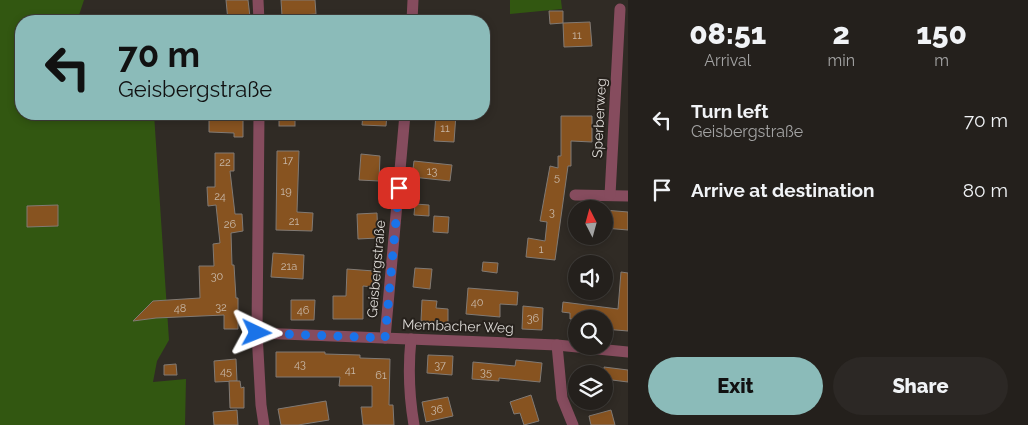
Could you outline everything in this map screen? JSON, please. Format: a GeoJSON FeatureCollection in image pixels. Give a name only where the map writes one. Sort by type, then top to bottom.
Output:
{"type":"FeatureCollection","features":[{"type":"Feature","properties":{"kind":"street"},"geometry":{"type":"LineString","coordinates":[[258,0],[259,15]]}},
{"type":"Feature","properties":{"kind":"street"},"geometry":{"type":"LineString","coordinates":[[412,15],[413,0]]}},
{"type":"Feature","properties":{"kind":"street","name":"Sperberweg"},"geometry":{"type":"LineString","coordinates":[[610,195],[620,9]]}},
{"type":"Feature","properties":{"kind":"street"},"geometry":{"type":"LineString","coordinates":[[259,120],[257,333],[260,405],[264,425]]}},
{"type":"Feature","properties":{"kind":"street","name":"Geisbergstraße"},"geometry":{"type":"LineString","coordinates":[[385,338],[404,120]]}},
{"type":"Feature","properties":{"kind":"street"},"geometry":{"type":"LineString","coordinates":[[575,194],[628,196]]}},
{"type":"Feature","properties":{"kind":"street","name":"Membacher Weg"},"geometry":{"type":"LineString","coordinates":[[257,333],[557,345],[628,352]]}},
{"type":"Feature","properties":{"kind":"street"},"geometry":{"type":"LineString","coordinates":[[410,339],[409,398],[414,425]]}},
{"type":"Feature","properties":{"kind":"street"},"geometry":{"type":"LineString","coordinates":[[557,345],[562,398],[573,425]]}},
{"type":"Feature","properties":{"kind":"green space"},"geometry":{"type":"Polygon","coordinates":[[[0,0],[84,0],[79,15],[15,15],[15,120],[154,120],[169,340],[157,361],[153,382],[186,379],[185,425],[0,425],[0,0]]]}},
{"type":"Feature","properties":{"kind":"green space"},"geometry":{"type":"Polygon","coordinates":[[[510,0],[561,0],[562,9],[510,14],[510,0]]]}},
{"type":"Feature","properties":{"kind":"building"},"geometry":{"type":"Polygon","coordinates":[[[226,0],[248,0],[250,15],[227,15],[226,0]]]}},
{"type":"Feature","properties":{"kind":"building"},"geometry":{"type":"Polygon","coordinates":[[[281,0],[315,0],[316,14],[282,15],[281,0]]]}},
{"type":"Feature","properties":{"kind":"building"},"geometry":{"type":"Polygon","coordinates":[[[549,11],[563,11],[563,23],[550,24],[549,11]]]}},
{"type":"Feature","properties":{"kind":"building"},"geometry":{"type":"Polygon","coordinates":[[[590,22],[592,46],[564,47],[563,23],[590,22]]]}},
{"type":"Feature","properties":{"kind":"building"},"geometry":{"type":"Polygon","coordinates":[[[561,116],[592,116],[592,142],[571,141],[571,166],[568,166],[555,260],[526,257],[528,238],[545,241],[547,222],[540,221],[550,166],[558,168],[558,156],[561,156],[561,116]]]}},
{"type":"Feature","properties":{"kind":"building"},"geometry":{"type":"Polygon","coordinates":[[[209,120],[243,120],[243,137],[234,137],[234,133],[209,132],[209,120]]]}},
{"type":"Feature","properties":{"kind":"building"},"geometry":{"type":"Polygon","coordinates":[[[279,120],[295,120],[295,126],[279,126],[279,120]]]}},
{"type":"Feature","properties":{"kind":"building"},"geometry":{"type":"Polygon","coordinates":[[[362,120],[386,120],[386,126],[362,125],[362,120]]]}},
{"type":"Feature","properties":{"kind":"building"},"geometry":{"type":"Polygon","coordinates":[[[436,120],[456,120],[454,142],[434,141],[436,120]]]}},
{"type":"Feature","properties":{"kind":"building"},"geometry":{"type":"Polygon","coordinates":[[[277,151],[299,151],[297,212],[313,213],[312,231],[276,230],[277,151]]]}},
{"type":"Feature","properties":{"kind":"building"},"geometry":{"type":"Polygon","coordinates":[[[215,153],[234,153],[234,171],[230,171],[235,214],[242,214],[243,231],[231,233],[232,265],[234,265],[236,298],[238,298],[238,329],[224,329],[224,315],[133,321],[153,301],[200,298],[199,266],[214,266],[213,244],[220,243],[216,205],[208,206],[207,187],[215,187],[215,153]]]}},
{"type":"Feature","properties":{"kind":"building"},"geometry":{"type":"Polygon","coordinates":[[[361,154],[380,156],[379,181],[359,180],[361,154]]]}},
{"type":"Feature","properties":{"kind":"building"},"geometry":{"type":"Polygon","coordinates":[[[414,161],[452,165],[450,181],[412,177],[414,161]]]}},
{"type":"Feature","properties":{"kind":"building"},"geometry":{"type":"Polygon","coordinates":[[[415,204],[429,205],[429,216],[414,215],[415,204]]]}},
{"type":"Feature","properties":{"kind":"building"},"geometry":{"type":"Polygon","coordinates":[[[58,205],[58,226],[27,227],[27,206],[58,205]]]}},
{"type":"Feature","properties":{"kind":"building"},"geometry":{"type":"Polygon","coordinates":[[[613,211],[628,212],[628,230],[613,229],[613,211]]]}},
{"type":"Feature","properties":{"kind":"building"},"geometry":{"type":"Polygon","coordinates":[[[377,213],[378,238],[358,239],[357,214],[377,213]]]}},
{"type":"Feature","properties":{"kind":"building"},"geometry":{"type":"Polygon","coordinates":[[[434,216],[449,217],[448,233],[433,232],[434,216]]]}},
{"type":"Feature","properties":{"kind":"building"},"geometry":{"type":"Polygon","coordinates":[[[273,253],[304,255],[303,279],[271,277],[273,253]]]}},
{"type":"Feature","properties":{"kind":"building"},"geometry":{"type":"Polygon","coordinates":[[[483,262],[498,263],[497,273],[482,271],[483,262]]]}},
{"type":"Feature","properties":{"kind":"building"},"geometry":{"type":"Polygon","coordinates":[[[415,268],[432,269],[430,289],[413,287],[415,268]]]}},
{"type":"Feature","properties":{"kind":"building"},"geometry":{"type":"Polygon","coordinates":[[[347,269],[374,271],[373,287],[363,286],[363,319],[333,319],[333,296],[346,296],[347,269]]]}},
{"type":"Feature","properties":{"kind":"building"},"geometry":{"type":"Polygon","coordinates":[[[621,272],[628,273],[628,331],[613,330],[613,310],[568,310],[568,313],[562,312],[563,302],[618,309],[621,272]]]}},
{"type":"Feature","properties":{"kind":"building"},"geometry":{"type":"Polygon","coordinates":[[[468,288],[518,292],[517,305],[500,304],[500,317],[466,314],[468,288]]]}},
{"type":"Feature","properties":{"kind":"building"},"geometry":{"type":"Polygon","coordinates":[[[291,300],[315,300],[314,320],[291,320],[291,300]]]}},
{"type":"Feature","properties":{"kind":"building"},"geometry":{"type":"Polygon","coordinates":[[[422,300],[437,301],[436,308],[448,309],[448,323],[421,321],[422,300]]]}},
{"type":"Feature","properties":{"kind":"building"},"geometry":{"type":"Polygon","coordinates":[[[523,306],[543,308],[542,330],[522,329],[523,306]]]}},
{"type":"Feature","properties":{"kind":"building"},"geometry":{"type":"Polygon","coordinates":[[[276,352],[325,352],[325,354],[360,355],[360,358],[390,359],[389,405],[393,405],[394,425],[363,425],[361,407],[372,407],[372,386],[339,386],[340,377],[276,377],[276,352]]]}},
{"type":"Feature","properties":{"kind":"building"},"geometry":{"type":"Polygon","coordinates":[[[428,355],[453,356],[452,375],[427,373],[428,355]]]}},
{"type":"Feature","properties":{"kind":"building"},"geometry":{"type":"Polygon","coordinates":[[[236,359],[237,381],[215,382],[214,361],[236,359]]]}},
{"type":"Feature","properties":{"kind":"building"},"geometry":{"type":"Polygon","coordinates":[[[516,360],[542,363],[540,382],[499,378],[499,381],[472,379],[473,362],[515,366],[516,360]]]}},
{"type":"Feature","properties":{"kind":"building"},"geometry":{"type":"Polygon","coordinates":[[[176,364],[177,375],[164,375],[164,365],[176,364]]]}},
{"type":"Feature","properties":{"kind":"building"},"geometry":{"type":"Polygon","coordinates":[[[613,368],[628,370],[628,382],[613,380],[613,368]]]}},
{"type":"Feature","properties":{"kind":"building"},"geometry":{"type":"Polygon","coordinates":[[[229,381],[240,381],[241,388],[244,387],[244,408],[230,408],[229,381]]]}},
{"type":"Feature","properties":{"kind":"building"},"geometry":{"type":"Polygon","coordinates":[[[531,395],[539,421],[524,425],[520,413],[514,414],[510,402],[531,395]]]}},
{"type":"Feature","properties":{"kind":"building"},"geometry":{"type":"Polygon","coordinates":[[[448,397],[453,416],[426,422],[422,402],[448,397]]]}},
{"type":"Feature","properties":{"kind":"building"},"geometry":{"type":"Polygon","coordinates":[[[326,401],[329,420],[298,425],[281,425],[278,409],[326,401]]]}},
{"type":"Feature","properties":{"kind":"building"},"geometry":{"type":"Polygon","coordinates":[[[237,410],[238,425],[214,425],[213,412],[237,410]]]}},
{"type":"Feature","properties":{"kind":"building"},"geometry":{"type":"Polygon","coordinates":[[[611,410],[615,425],[591,425],[589,416],[611,410]]]}},
{"type":"Feature","properties":{"kind":"route"},"geometry":{"type":"LineString","coordinates":[[257,333],[385,338],[399,188]]}}]}
